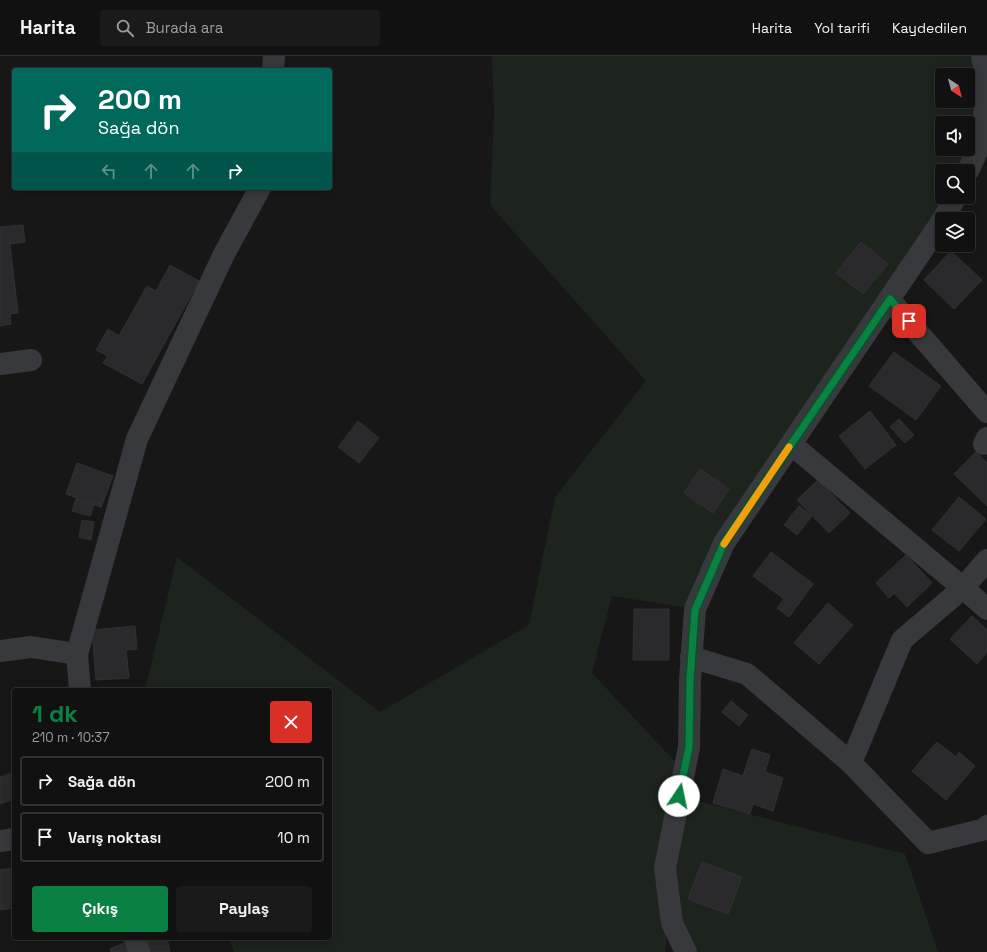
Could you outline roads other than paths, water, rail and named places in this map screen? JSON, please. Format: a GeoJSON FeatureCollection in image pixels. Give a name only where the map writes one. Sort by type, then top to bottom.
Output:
{"type":"FeatureCollection","features":[{"type":"Feature","properties":{"kind":"street"},"geometry":{"type":"LineString","coordinates":[[273,68],[274,56]]}},
{"type":"Feature","properties":{"kind":"street"},"geometry":{"type":"LineString","coordinates":[[971,164],[982,140],[987,85],[982,56]]}},
{"type":"Feature","properties":{"kind":"street"},"geometry":{"type":"LineString","coordinates":[[80,688],[77,654],[137,439],[224,254],[259,190]]}},
{"type":"Feature","properties":{"kind":"street"},"geometry":{"type":"LineString","coordinates":[[686,952],[672,923],[665,868],[689,747],[691,657],[695,610],[724,543],[935,232]]}},
{"type":"Feature","properties":{"kind":"street"},"geometry":{"type":"LineString","coordinates":[[890,299],[987,412]]}},
{"type":"Feature","properties":{"kind":"street"},"geometry":{"type":"LineString","coordinates":[[0,364],[31,360]]}},
{"type":"Feature","properties":{"kind":"street"},"geometry":{"type":"LineString","coordinates":[[791,444],[987,609]]}},
{"type":"Feature","properties":{"kind":"street"},"geometry":{"type":"LineString","coordinates":[[851,763],[902,640],[963,588],[987,560]]}},
{"type":"Feature","properties":{"kind":"street"},"geometry":{"type":"LineString","coordinates":[[0,651],[31,647],[77,654]]}},
{"type":"Feature","properties":{"kind":"street"},"geometry":{"type":"LineString","coordinates":[[691,657],[747,674],[851,763],[928,843],[986,829],[987,826]]}},
{"type":"Feature","properties":{"kind":"street"},"geometry":{"type":"LineString","coordinates":[[0,841],[12,839]]}},
{"type":"Feature","properties":{"kind":"street"},"geometry":{"type":"LineString","coordinates":[[136,940],[139,952]]}}]}
